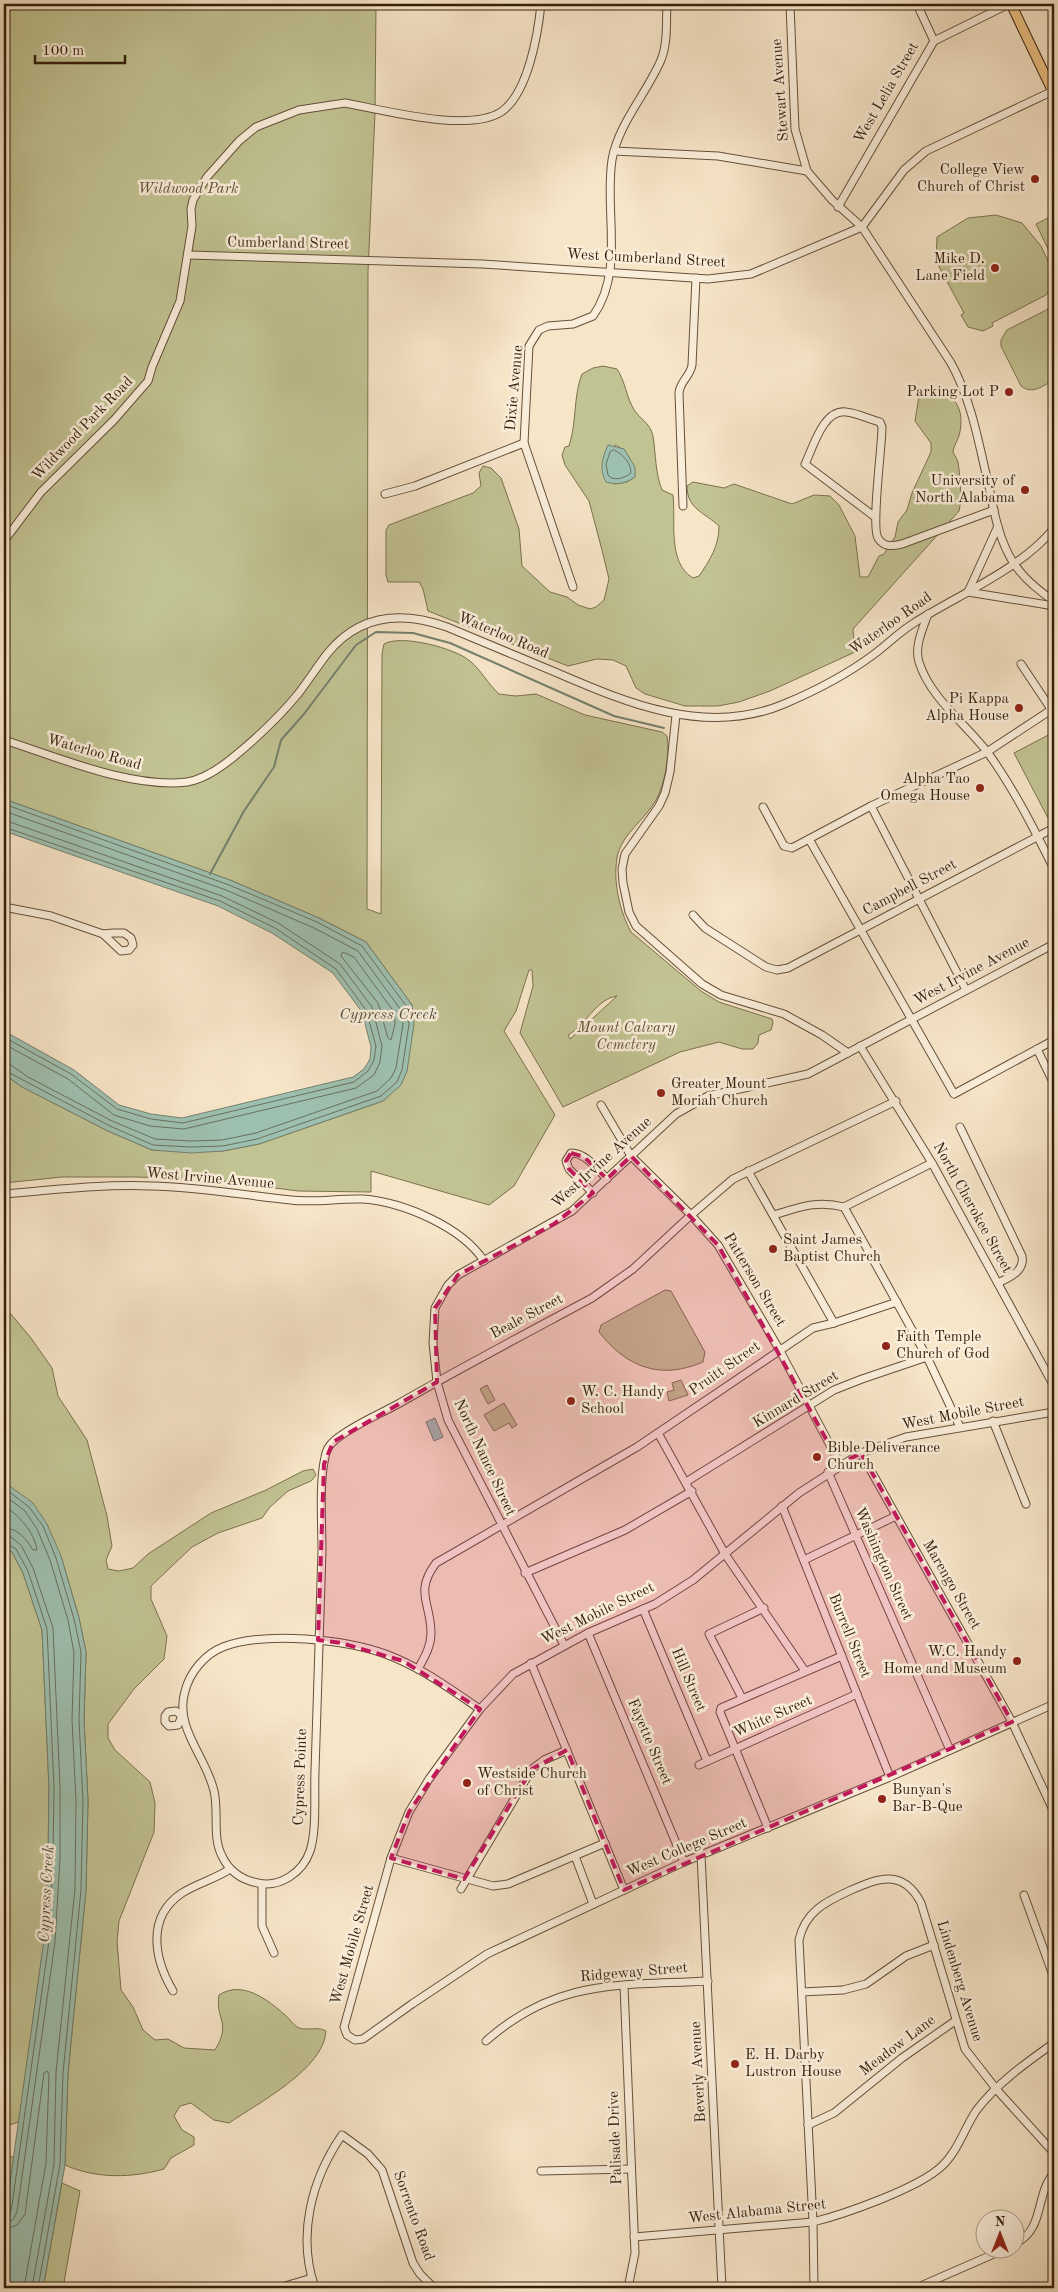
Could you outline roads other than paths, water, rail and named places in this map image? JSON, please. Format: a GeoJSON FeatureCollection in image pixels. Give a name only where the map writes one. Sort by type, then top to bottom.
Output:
{"type":"FeatureCollection","features":[{"type":"Feature","properties":{"kind":"main road"},"geometry":{"type":"LineString","coordinates":[[1010,4],[1054,92]]}},
{"type":"Feature","properties":{"kind":"street","name":"Wildwood Park Road"},"geometry":{"type":"LineString","coordinates":[[4,541],[41,492],[114,420],[148,381],[180,301],[192,226],[190,209],[193,200],[207,177],[242,138],[275,118],[299,110],[345,104],[447,121],[476,121],[490,118],[502,111],[520,89],[536,41],[541,4]]}},
{"type":"Feature","properties":{"kind":"street","name":"Dixie Avenue"},"geometry":{"type":"LineString","coordinates":[[573,587],[524,443],[529,346],[539,330],[548,326],[573,324],[593,316],[605,295],[610,272],[611,170],[614,151],[661,59],[665,45],[667,4]]}},
{"type":"Feature","properties":{"kind":"street","name":"Stewart Avenue"},"geometry":{"type":"LineString","coordinates":[[790,4],[795,129],[806,171],[838,207],[862,227],[962,383],[969,403],[998,526],[1013,563],[1033,586],[1054,602]]}},
{"type":"Feature","properties":{"kind":"street"},"geometry":{"type":"LineString","coordinates":[[917,4],[934,41]]}},
{"type":"Feature","properties":{"kind":"street","name":"West Lelia Street"},"geometry":{"type":"LineString","coordinates":[[838,207],[934,41],[1010,4]]}},
{"type":"Feature","properties":{"kind":"street"},"geometry":{"type":"LineString","coordinates":[[862,227],[904,170],[926,151],[1054,92]]}},
{"type":"Feature","properties":{"kind":"street"},"geometry":{"type":"LineString","coordinates":[[614,151],[718,156],[806,171]]}},
{"type":"Feature","properties":{"kind":"street","name":"West Cumberland Street"},"geometry":{"type":"LineString","coordinates":[[388,260],[696,278],[730,278],[751,274],[862,227]]}},
{"type":"Feature","properties":{"kind":"street","name":"Cumberland Street"},"geometry":{"type":"LineString","coordinates":[[188,255],[388,260]]}},
{"type":"Feature","properties":{"kind":"street"},"geometry":{"type":"LineString","coordinates":[[683,506],[679,393],[682,381],[689,374],[692,365],[696,278]]}},
{"type":"Feature","properties":{"kind":"street"},"geometry":{"type":"LineString","coordinates":[[875,517],[805,464],[827,421],[837,413],[845,411],[880,422],[882,427],[875,517],[877,537],[883,544],[891,546],[994,510]]}},
{"type":"Feature","properties":{"kind":"street"},"geometry":{"type":"LineString","coordinates":[[385,494],[415,486],[524,443]]}},
{"type":"Feature","properties":{"kind":"street"},"geometry":{"type":"LineString","coordinates":[[998,526],[968,592],[1054,606]]}},
{"type":"Feature","properties":{"kind":"street","name":"Waterloo Road"},"geometry":{"type":"LineString","coordinates":[[4,740],[140,781],[188,782],[205,776],[225,764],[265,732],[343,637],[362,626],[382,619],[404,617],[425,619],[447,627],[637,705],[676,715],[720,717],[764,712],[837,678],[873,655],[905,629],[1013,563],[1045,540],[1054,528]]}},
{"type":"Feature","properties":{"kind":"street"},"geometry":{"type":"LineString","coordinates":[[928,614],[919,644],[918,660],[923,673],[958,720],[987,752],[1011,787],[1054,869]]}},
{"type":"Feature","properties":{"kind":"street"},"geometry":{"type":"LineString","coordinates":[[763,807],[784,846],[792,848],[871,806],[987,752],[1053,709],[1021,664]]}},
{"type":"Feature","properties":{"kind":"street"},"geometry":{"type":"LineString","coordinates":[[676,715],[670,772],[665,793],[659,806],[624,854],[623,883],[629,912],[636,926],[702,984],[721,995],[784,1014],[822,1034],[848,1053]]}},
{"type":"Feature","properties":{"kind":"street"},"geometry":{"type":"LineString","coordinates":[[871,806],[966,990]]}},
{"type":"Feature","properties":{"kind":"street","name":"Campbell Street"},"geometry":{"type":"LineString","coordinates":[[693,915],[705,928],[766,967],[778,970],[788,968],[1054,828]]}},
{"type":"Feature","properties":{"kind":"street"},"geometry":{"type":"LineString","coordinates":[[809,839],[954,1094],[1054,1040]]}},
{"type":"Feature","properties":{"kind":"street"},"geometry":{"type":"LineString","coordinates":[[4,908],[51,916],[103,934]]}},
{"type":"Feature","properties":{"kind":"street","name":"West Irvine Avenue"},"geometry":{"type":"LineString","coordinates":[[4,1194],[83,1187],[150,1186],[218,1190],[292,1200],[371,1200],[414,1212],[447,1228],[471,1243],[484,1261],[558,1220],[593,1193],[630,1156],[688,1106],[708,1096],[794,1079],[808,1074],[1054,944]]}},
{"type":"Feature","properties":{"kind":"street","name":"North Cherokee Street"},"geometry":{"type":"LineString","coordinates":[[860,1046],[932,1163],[1054,1386]]}},
{"type":"Feature","properties":{"kind":"street"},"geometry":{"type":"LineString","coordinates":[[1037,1049],[1054,1084]]}},
{"type":"Feature","properties":{"kind":"street","name":"Beale Street"},"geometry":{"type":"LineString","coordinates":[[318,1640],[323,1472],[327,1448],[342,1436],[436,1382],[592,1298],[633,1269],[721,1189],[748,1170],[896,1102]]}},
{"type":"Feature","properties":{"kind":"street","name":"Patterson Street"},"geometry":{"type":"LineString","coordinates":[[601,1105],[630,1156],[691,1215],[718,1246],[779,1349],[840,1464]]}},
{"type":"Feature","properties":{"kind":"street"},"geometry":{"type":"LineString","coordinates":[[960,1127],[1022,1256],[1022,1265],[1018,1271],[998,1283]]}},
{"type":"Feature","properties":{"kind":"street"},"geometry":{"type":"LineString","coordinates":[[593,1193],[569,1169],[566,1161],[571,1153],[578,1153],[584,1157],[607,1179]]}},
{"type":"Feature","properties":{"kind":"street"},"geometry":{"type":"LineString","coordinates":[[774,1215],[810,1204],[826,1203],[844,1207],[932,1163]]}},
{"type":"Feature","properties":{"kind":"street"},"geometry":{"type":"LineString","coordinates":[[748,1170],[834,1323]]}},
{"type":"Feature","properties":{"kind":"street"},"geometry":{"type":"LineString","coordinates":[[844,1207],[927,1357],[960,1427]]}},
{"type":"Feature","properties":{"kind":"street","name":"North Nance Street"},"geometry":{"type":"LineString","coordinates":[[484,1261],[458,1276],[439,1298],[435,1308],[433,1328],[436,1382],[448,1420],[501,1527],[564,1645]]}},
{"type":"Feature","properties":{"kind":"street","name":"Pruitt Street"},"geometry":{"type":"LineString","coordinates":[[418,1669],[429,1646],[431,1632],[424,1590],[427,1575],[436,1563],[501,1527],[658,1433],[779,1349],[813,1328],[834,1323],[896,1302]]}},
{"type":"Feature","properties":{"kind":"street","name":"Kinnard Street"},"geometry":{"type":"LineString","coordinates":[[686,1482],[808,1406],[848,1384],[927,1357]]}},
{"type":"Feature","properties":{"kind":"street","name":"West Mobile Street"},"geometry":{"type":"LineString","coordinates":[[347,2035],[344,2027],[391,1858],[409,1812],[429,1779],[480,1709],[513,1674],[588,1633],[656,1604],[693,1580],[782,1506],[828,1472],[861,1453],[906,1437],[1054,1412]]}},
{"type":"Feature","properties":{"kind":"street"},"geometry":{"type":"LineString","coordinates":[[993,1421],[1026,1504]]}},
{"type":"Feature","properties":{"kind":"street"},"geometry":{"type":"LineString","coordinates":[[658,1433],[692,1491],[725,1554],[764,1608],[805,1671]]}},
{"type":"Feature","properties":{"kind":"street","name":"Marengo Street"},"geometry":{"type":"LineString","coordinates":[[861,1453],[1012,1722],[1054,1812]]}},
{"type":"Feature","properties":{"kind":"street","name":"Washington Street"},"geometry":{"type":"LineString","coordinates":[[828,1472],[950,1750]]}},
{"type":"Feature","properties":{"kind":"street"},"geometry":{"type":"LineString","coordinates":[[525,1573],[624,1530],[692,1491]]}},
{"type":"Feature","properties":{"kind":"street","name":"Burrell Street"},"geometry":{"type":"LineString","coordinates":[[782,1506],[890,1777]]}},
{"type":"Feature","properties":{"kind":"street"},"geometry":{"type":"LineString","coordinates":[[804,1560],[896,1516]]}},
{"type":"Feature","properties":{"kind":"street"},"geometry":{"type":"LineString","coordinates":[[742,1698],[709,1634],[764,1608]]}},
{"type":"Feature","properties":{"kind":"street","name":"Hill Street"},"geometry":{"type":"LineString","coordinates":[[643,1609],[707,1761]]}},
{"type":"Feature","properties":{"kind":"street","name":"Fayette Street"},"geometry":{"type":"LineString","coordinates":[[588,1633],[684,1862]]}},
{"type":"Feature","properties":{"kind":"street"},"geometry":{"type":"LineString","coordinates":[[274,1953],[262,1926],[262,1884],[237,1875],[230,1868],[219,1850],[216,1806],[210,1777],[182,1716],[185,1691],[190,1677],[208,1656],[222,1648],[244,1642],[273,1639],[318,1640],[341,1643],[383,1653],[418,1669],[480,1709]]}},
{"type":"Feature","properties":{"kind":"street","name":"Cypress Pointe"},"geometry":{"type":"LineString","coordinates":[[262,1884],[272,1884],[290,1877],[306,1860],[312,1846],[318,1640]]}},
{"type":"Feature","properties":{"kind":"street"},"geometry":{"type":"LineString","coordinates":[[768,1828],[721,1708],[842,1656]]}},
{"type":"Feature","properties":{"kind":"street"},"geometry":{"type":"LineString","coordinates":[[532,1662],[624,1890]]}},
{"type":"Feature","properties":{"kind":"street","name":"White Street"},"geometry":{"type":"LineString","coordinates":[[699,1765],[858,1694]]}},
{"type":"Feature","properties":{"kind":"street","name":"West College Street"},"geometry":{"type":"LineString","coordinates":[[347,2035],[355,2040],[363,2039],[487,1954],[593,1904],[684,1862],[890,1777],[1054,1704]]}},
{"type":"Feature","properties":{"kind":"street"},"geometry":{"type":"LineString","coordinates":[[461,1888],[464,1879],[532,1769],[544,1760],[567,1750]]}},
{"type":"Feature","properties":{"kind":"street"},"geometry":{"type":"LineString","coordinates":[[391,1858],[493,1886],[508,1884],[605,1843]]}},
{"type":"Feature","properties":{"kind":"street","name":"Beverly Avenue"},"geometry":{"type":"LineString","coordinates":[[701,1855],[722,2288]]}},
{"type":"Feature","properties":{"kind":"street"},"geometry":{"type":"LineString","coordinates":[[575,1856],[593,1904]]}},
{"type":"Feature","properties":{"kind":"street"},"geometry":{"type":"LineString","coordinates":[[173,1992],[163,1975],[156,1947],[160,1918],[171,1902],[182,1893],[219,1876],[230,1868]]}},
{"type":"Feature","properties":{"kind":"street","name":"Lindenberg Avenue"},"geometry":{"type":"LineString","coordinates":[[802,1992],[799,1940],[803,1926],[811,1914],[828,1901],[874,1881],[889,1878],[902,1882],[914,1891],[921,1903],[965,2049],[996,2090],[1054,2153]]}},
{"type":"Feature","properties":{"kind":"street"},"geometry":{"type":"LineString","coordinates":[[1024,1895],[1054,1978]]}},
{"type":"Feature","properties":{"kind":"street"},"geometry":{"type":"LineString","coordinates":[[814,2288],[813,2222],[802,1992],[843,1990],[866,1984],[906,1956],[934,1945]]}},
{"type":"Feature","properties":{"kind":"street","name":"Ridgeway Street"},"geometry":{"type":"LineString","coordinates":[[486,2041],[524,2012],[557,1996],[591,1988],[708,1981]]}},
{"type":"Feature","properties":{"kind":"street","name":"Palisade Drive"},"geometry":{"type":"LineString","coordinates":[[624,1986],[635,2253],[628,2288]]}},
{"type":"Feature","properties":{"kind":"street","name":"Meadow Lane"},"geometry":{"type":"LineString","coordinates":[[808,2125],[834,2113],[902,2058],[955,2021]]}},
{"type":"Feature","properties":{"kind":"street","name":"West Alabama Street"},"geometry":{"type":"LineString","coordinates":[[634,2237],[813,2222],[834,2217],[911,2186],[936,2171],[952,2155],[977,2110],[996,2090],[1012,2075],[1054,2043]]}},
{"type":"Feature","properties":{"kind":"street","name":"Sorrento Road"},"geometry":{"type":"LineString","coordinates":[[312,2278],[307,2237],[310,2209],[323,2167],[342,2136],[368,2154],[382,2170],[414,2263],[420,2274],[434,2288]]}},
{"type":"Feature","properties":{"kind":"street"},"geometry":{"type":"LineString","coordinates":[[541,2171],[631,2168]]}},
{"type":"Feature","properties":{"kind":"street"},"geometry":{"type":"LineString","coordinates":[[1026,2236],[1034,2226],[1044,2191],[1054,2173]]}},
{"type":"Feature","properties":{"kind":"street"},"geometry":{"type":"LineString","coordinates":[[916,2288],[980,2260]]}},
{"type":"Feature","properties":{"kind":"street"},"geometry":{"type":"LineString","coordinates":[[278,2288],[312,2278],[316,2288]]}},
{"type":"Feature","properties":{"kind":"water"},"geometry":{"type":"Polygon","coordinates":[[[608,445],[624,449],[635,467],[635,477],[621,483],[606,482],[602,464],[608,445]]]}},
{"type":"Feature","properties":{"kind":"water","name":"Cypress Creek"},"geometry":{"type":"Polygon","coordinates":[[[4,799],[230,880],[319,918],[366,942],[412,1005],[414,1024],[407,1071],[401,1085],[383,1101],[259,1144],[223,1151],[191,1153],[152,1150],[108,1131],[22,1087],[4,1074],[4,1031],[74,1070],[119,1105],[151,1114],[182,1118],[353,1077],[364,1069],[370,1059],[371,1047],[362,1012],[333,973],[272,933],[218,906],[4,831],[4,799]]]}},
{"type":"Feature","properties":{"kind":"water"},"geometry":{"type":"Polygon","coordinates":[[[435,1418],[443,1437],[434,1441],[426,1422],[435,1418]]]}},
{"type":"Feature","properties":{"kind":"water","name":"Cypress Creek"},"geometry":{"type":"Polygon","coordinates":[[[4,1482],[33,1503],[47,1524],[61,1556],[79,1618],[86,1652],[84,1720],[88,1801],[86,1890],[68,2073],[65,2165],[43,2288],[4,2288],[4,2225],[44,1940],[49,1788],[42,1630],[23,1573],[12,1552],[4,1545],[4,1482]]]}},
{"type":"Feature","properties":{"kind":"waterway"},"geometry":{"type":"LineString","coordinates":[[210,874],[244,811],[274,767],[281,740],[304,714],[356,645],[376,632],[413,633],[450,643],[614,716],[664,728]]}},
{"type":"Feature","properties":{"kind":"place","name":"College View Church of Christ"},"geometry":{"type":"Point","coordinates":[1035,179]}},
{"type":"Feature","properties":{"kind":"place","name":"Mike D. Lane Field"},"geometry":{"type":"Point","coordinates":[995,268]}},
{"type":"Feature","properties":{"kind":"place","name":"Parking Lot P"},"geometry":{"type":"Point","coordinates":[1009,392]}},
{"type":"Feature","properties":{"kind":"place","name":"University of North Alabama"},"geometry":{"type":"Point","coordinates":[1025,490]}},
{"type":"Feature","properties":{"kind":"place","name":"Pi Kappa Alpha House"},"geometry":{"type":"Point","coordinates":[1019,708]}},
{"type":"Feature","properties":{"kind":"place","name":"Alpha Tao Omega House"},"geometry":{"type":"Point","coordinates":[980,788]}},
{"type":"Feature","properties":{"kind":"place","name":"Greater Mount Moriah Church"},"geometry":{"type":"Point","coordinates":[661,1093]}},
{"type":"Feature","properties":{"kind":"place","name":"Saint James Baptist Church"},"geometry":{"type":"Point","coordinates":[773,1249]}},
{"type":"Feature","properties":{"kind":"place","name":"Faith Temple Church of God"},"geometry":{"type":"Point","coordinates":[886,1346]}},
{"type":"Feature","properties":{"kind":"place","name":"W. C. Handy School"},"geometry":{"type":"Point","coordinates":[571,1401]}},
{"type":"Feature","properties":{"kind":"place","name":"Bible Deliverance Church"},"geometry":{"type":"Point","coordinates":[817,1457]}},
{"type":"Feature","properties":{"kind":"place","name":"W.C. Handy Home and Museum"},"geometry":{"type":"Point","coordinates":[1017,1661]}},
{"type":"Feature","properties":{"kind":"place","name":"Westside Church of Christ"},"geometry":{"type":"Point","coordinates":[467,1783]}},
{"type":"Feature","properties":{"kind":"place","name":"Bunyan's Bar-B-Que"},"geometry":{"type":"Point","coordinates":[882,1799]}},
{"type":"Feature","properties":{"kind":"place","name":"E. H. Darby Lustron House"},"geometry":{"type":"Point","coordinates":[735,2064]}},
{"type":"Feature","properties":{"kind":"park label","name":"Wildwood Park"},"geometry":{"type":"Point","coordinates":[188,189]}},
{"type":"Feature","properties":{"kind":"park label","name":"Mount Calvary Cemetery"},"geometry":{"type":"Point","coordinates":[626,1036]}}]}
